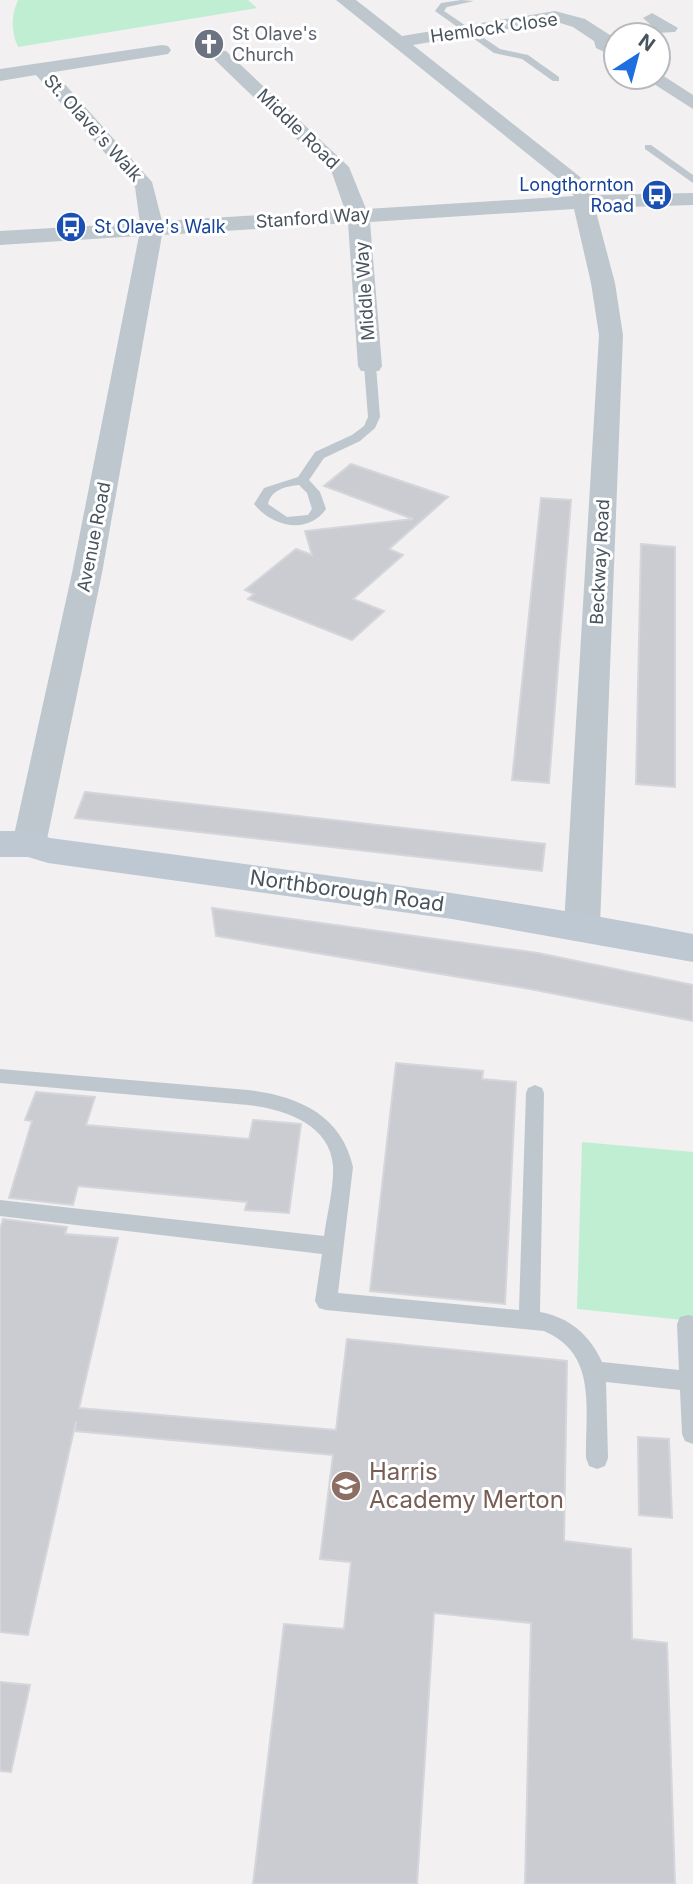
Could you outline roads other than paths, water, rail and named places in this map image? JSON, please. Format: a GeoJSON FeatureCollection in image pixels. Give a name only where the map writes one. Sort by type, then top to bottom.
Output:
{"type":"FeatureCollection","features":[{"type":"Feature","properties":{"kind":"street"},"geometry":{"type":"LineString","coordinates":[[345,0],[578,185],[585,196],[584,202]]}},
{"type":"Feature","properties":{"kind":"street"},"geometry":{"type":"LineString","coordinates":[[543,0],[556,9],[555,16]]}},
{"type":"Feature","properties":{"kind":"street","name":"Hemlock Close"},"geometry":{"type":"LineString","coordinates":[[398,42],[555,16],[579,23],[602,37]]}},
{"type":"Feature","properties":{"kind":"street"},"geometry":{"type":"LineString","coordinates":[[652,18],[657,21]]}},
{"type":"Feature","properties":{"kind":"street"},"geometry":{"type":"LineString","coordinates":[[0,75],[162,50]]}},
{"type":"Feature","properties":{"kind":"street","name":"Middle Road"},"geometry":{"type":"LineString","coordinates":[[220,55],[339,167],[357,216]]}},
{"type":"Feature","properties":{"kind":"street","name":"St. Olave's Walk"},"geometry":{"type":"LineString","coordinates":[[41,69],[145,186],[152,228]]}},
{"type":"Feature","properties":{"kind":"street"},"geometry":{"type":"LineString","coordinates":[[672,90],[693,103]]}},
{"type":"Feature","properties":{"kind":"street","name":"Stanford Way"},"geometry":{"type":"LineString","coordinates":[[0,238],[584,202],[693,199]]}},
{"type":"Feature","properties":{"kind":"street","name":"Beckway Road"},"geometry":{"type":"LineString","coordinates":[[582,925],[611,335],[584,202]]}},
{"type":"Feature","properties":{"kind":"street","name":"Middle Way"},"geometry":{"type":"LineString","coordinates":[[357,216],[370,366]]}},
{"type":"Feature","properties":{"kind":"street","name":"Avenue Road"},"geometry":{"type":"LineString","coordinates":[[14,844],[87,573],[152,228]]}},
{"type":"Feature","properties":{"kind":"street","name":"Northborough Road"},"geometry":{"type":"LineString","coordinates":[[14,844],[582,925],[693,948]]}},
{"type":"Feature","properties":{"kind":"lane"},"geometry":{"type":"LineString","coordinates":[[470,1],[439,9],[497,51],[525,57],[556,79]]}},
{"type":"Feature","properties":{"kind":"lane"},"geometry":{"type":"LineString","coordinates":[[648,146],[693,180]]}},
{"type":"Feature","properties":{"kind":"lane"},"geometry":{"type":"LineString","coordinates":[[302,481],[312,461],[319,455],[356,438],[373,422],[370,366]]}},
{"type":"Feature","properties":{"kind":"lane"},"geometry":{"type":"LineString","coordinates":[[0,1076],[253,1099],[298,1108],[335,1141],[343,1167],[326,1300],[529,1320],[559,1326],[587,1350],[595,1371],[597,1458]]}},
{"type":"Feature","properties":{"kind":"lane"},"geometry":{"type":"LineString","coordinates":[[529,1320],[536,1093]]}},
{"type":"Feature","properties":{"kind":"lane"},"geometry":{"type":"LineString","coordinates":[[0,1208],[331,1246]]}},
{"type":"Feature","properties":{"kind":"lane"},"geometry":{"type":"LineString","coordinates":[[688,1324],[693,1434]]}},
{"type":"Feature","properties":{"kind":"lane"},"geometry":{"type":"LineString","coordinates":[[595,1371],[691,1381]]}},
{"type":"Feature","properties":{"kind":"place","name":"St Olave's Church"},"geometry":{"type":"Point","coordinates":[209,44]}},
{"type":"Feature","properties":{"kind":"place","name":"Longthornton Road"},"geometry":{"type":"Point","coordinates":[657,195]}},
{"type":"Feature","properties":{"kind":"place","name":"St Olave's Walk"},"geometry":{"type":"Point","coordinates":[71,227]}},
{"type":"Feature","properties":{"kind":"place","name":"Harris Academy Merton"},"geometry":{"type":"Point","coordinates":[346,1486]}}]}
